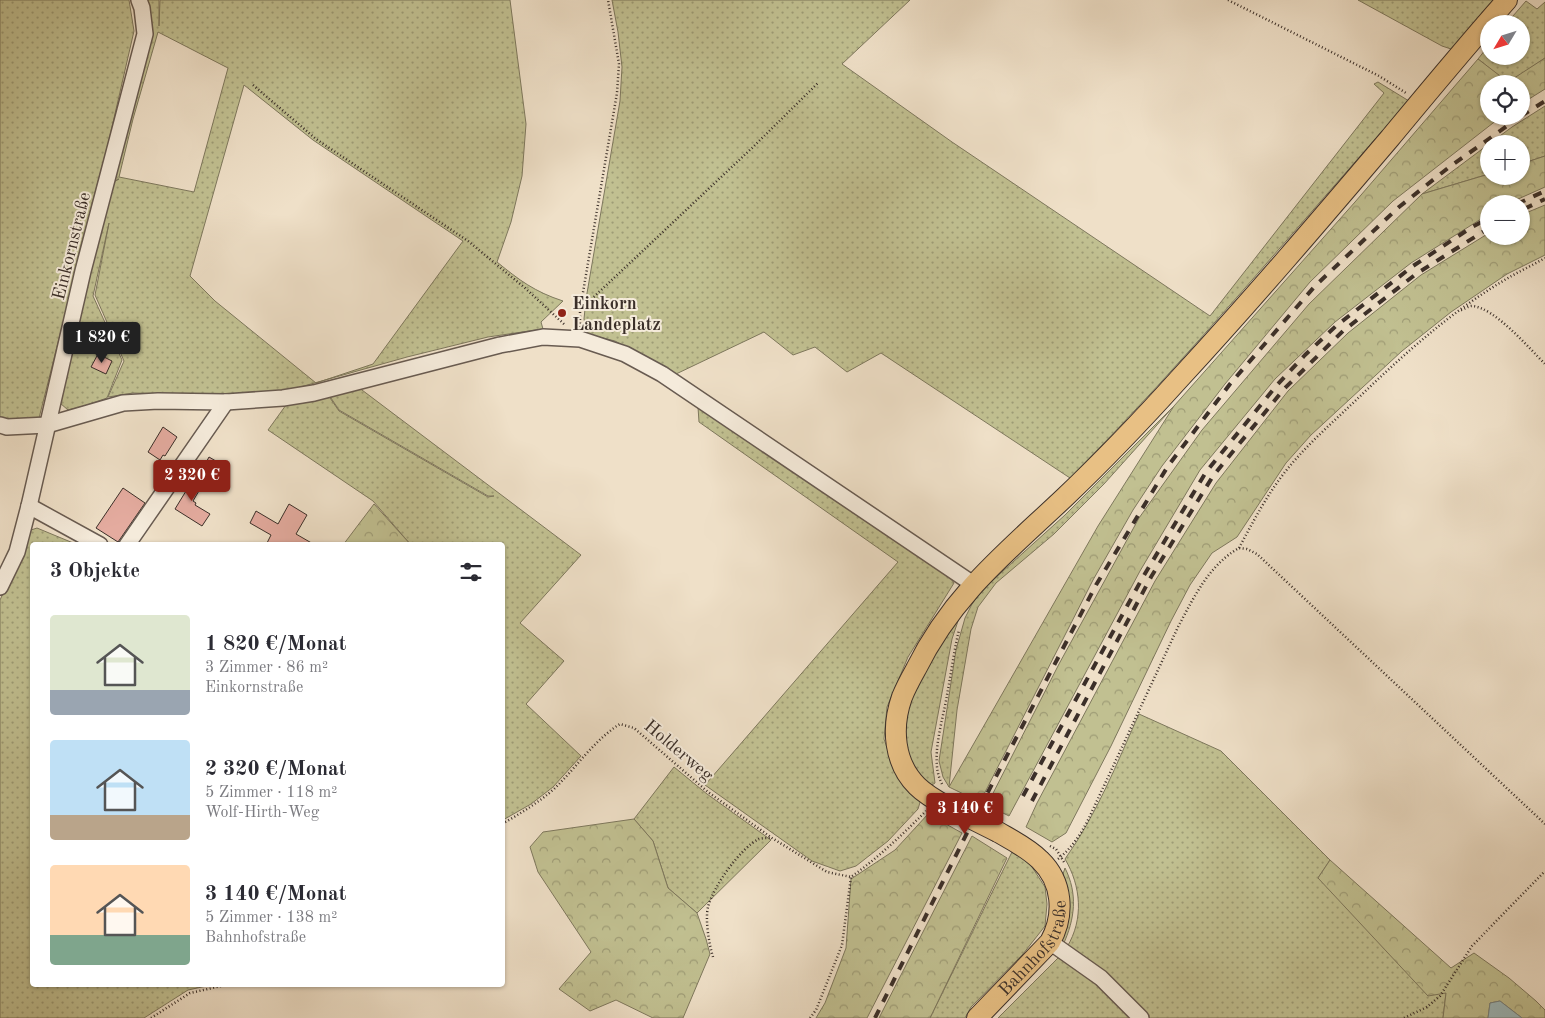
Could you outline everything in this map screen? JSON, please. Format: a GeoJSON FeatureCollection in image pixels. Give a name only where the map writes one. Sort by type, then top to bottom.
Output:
{"type":"FeatureCollection","features":[{"type":"Feature","properties":{"kind":"main road","name":"Bahnhofstraße"},"geometry":{"type":"LineString","coordinates":[[977,1018],[1050,942],[1056,930],[1060,907],[1057,887],[1058,863],[1040,859],[998,832],[941,803],[917,785],[902,766],[896,746],[897,717],[902,697],[925,651],[945,619],[973,584],[1000,556],[1076,486],[1158,402],[1268,280],[1507,0]]}},
{"type":"Feature","properties":{"kind":"street","name":"Einkornstraße"},"geometry":{"type":"LineString","coordinates":[[0,586],[17,552],[83,271],[145,34],[142,8],[139,0]]}},
{"type":"Feature","properties":{"kind":"street"},"geometry":{"type":"LineString","coordinates":[[0,424],[7,427],[47,425],[123,404],[158,401],[226,402],[283,398],[314,393],[500,344],[543,338],[580,339],[624,354],[662,374],[973,584]]}},
{"type":"Feature","properties":{"kind":"street"},"geometry":{"type":"LineString","coordinates":[[129,542],[226,402]]}},
{"type":"Feature","properties":{"kind":"street"},"geometry":{"type":"LineString","coordinates":[[29,506],[95,542]]}},
{"type":"Feature","properties":{"kind":"street"},"geometry":{"type":"LineString","coordinates":[[1050,942],[1100,978],[1141,1018]]}},
{"type":"Feature","properties":{"kind":"path"},"geometry":{"type":"LineString","coordinates":[[580,339],[580,310],[617,93],[619,64],[608,0]]}},
{"type":"Feature","properties":{"kind":"path"},"geometry":{"type":"LineString","coordinates":[[1228,0],[1379,76],[1421,101]]}},
{"type":"Feature","properties":{"kind":"path"},"geometry":{"type":"LineString","coordinates":[[580,310],[746,154],[819,82]]}},
{"type":"Feature","properties":{"kind":"path"},"geometry":{"type":"LineString","coordinates":[[253,85],[316,139],[468,241],[525,288],[580,339]]}},
{"type":"Feature","properties":{"kind":"path"},"geometry":{"type":"LineString","coordinates":[[1058,863],[1090,818],[1178,627],[1192,601],[1202,584],[1221,560],[1240,548],[1263,505],[1289,467],[1316,438],[1406,353],[1453,314],[1508,277],[1545,258]]}},
{"type":"Feature","properties":{"kind":"path"},"geometry":{"type":"LineString","coordinates":[[1453,314],[1470,306],[1482,308],[1500,320],[1545,364]]}},
{"type":"Feature","properties":{"kind":"path"},"geometry":{"type":"LineString","coordinates":[[1240,548],[1247,548],[1256,554],[1545,824]]}},
{"type":"Feature","properties":{"kind":"path","name":"Holderweg"},"geometry":{"type":"LineString","coordinates":[[505,822],[532,807],[553,790],[608,731],[620,724],[634,728],[708,792],[772,838]]}},
{"type":"Feature","properties":{"kind":"path"},"geometry":{"type":"LineString","coordinates":[[810,1018],[816,1010],[842,945],[852,877],[891,845],[926,811],[941,803]]}},
{"type":"Feature","properties":{"kind":"path"},"geometry":{"type":"LineString","coordinates":[[713,957],[709,940],[708,908],[717,885],[742,852],[759,840],[772,838],[827,872],[852,877]]}},
{"type":"Feature","properties":{"kind":"path"},"geometry":{"type":"LineString","coordinates":[[1056,850],[1058,863]]}},
{"type":"Feature","properties":{"kind":"path"},"geometry":{"type":"LineString","coordinates":[[1404,1018],[1427,1007],[1440,996],[1472,946],[1545,871]]}},
{"type":"Feature","properties":{"kind":"path"},"geometry":{"type":"LineString","coordinates":[[150,1018],[190,993],[217,987]]}},
{"type":"Feature","properties":{"kind":"green space"},"geometry":{"type":"Polygon","coordinates":[[[0,0],[129,0],[134,31],[109,140],[78,257],[36,430],[0,418],[0,0]]]}},
{"type":"Feature","properties":{"kind":"green space"},"geometry":{"type":"Polygon","coordinates":[[[146,0],[159,0],[159,26],[160,0],[510,0],[526,124],[522,176],[511,222],[497,262],[528,285],[544,294],[563,301],[541,322],[543,329],[488,337],[324,380],[373,364],[463,241],[313,140],[244,85],[190,276],[215,301],[316,383],[286,391],[215,395],[133,393],[108,397],[124,361],[95,295],[109,223],[93,296],[122,360],[107,398],[68,410],[60,403],[112,183],[119,179],[112,182],[152,28],[146,0]],[[158,32],[133,119],[119,177],[194,192],[228,68],[158,32]]]}},
{"type":"Feature","properties":{"kind":"green space"},"geometry":{"type":"Polygon","coordinates":[[[612,0],[910,0],[842,64],[952,142],[1210,316],[1384,93],[1374,84],[1378,82],[1409,101],[1200,339],[1070,478],[881,353],[847,372],[815,347],[793,355],[764,332],[676,374],[615,341],[587,334],[584,319],[586,299],[620,101],[622,67],[612,0]]]}},
{"type":"Feature","properties":{"kind":"green space"},"geometry":{"type":"Polygon","coordinates":[[[1358,0],[1498,0],[1485,15],[1480,15],[1480,20],[1454,50],[1442,46],[1358,0]]]}},
{"type":"Feature","properties":{"kind":"green space"},"geometry":{"type":"Polygon","coordinates":[[[1526,1],[1537,9],[1545,2],[1545,58],[1520,75],[1498,75],[1486,65],[1530,65],[1530,15],[1514,15],[1526,1]]]}},
{"type":"Feature","properties":{"kind":"green space"},"geometry":{"type":"Polygon","coordinates":[[[1545,58],[1545,89],[1530,98],[1530,75],[1519,75],[1545,58]]]}},
{"type":"Feature","properties":{"kind":"green space"},"geometry":{"type":"Polygon","coordinates":[[[1478,59],[1480,65],[1486,65],[1499,75],[1480,75],[1480,125],[1490,125],[1393,201],[1310,282],[1225,384],[1162,466],[1133,510],[1093,580],[980,802],[949,787],[1098,526],[1174,406],[1355,202],[1478,59]]]}},
{"type":"Feature","properties":{"kind":"green space"},"geometry":{"type":"Polygon","coordinates":[[[1545,106],[1545,156],[1530,161],[1530,135],[1501,135],[1515,125],[1530,125],[1530,116],[1545,106]]]}},
{"type":"Feature","properties":{"kind":"green space"},"geometry":{"type":"Polygon","coordinates":[[[1480,151],[1480,177],[1422,194],[1480,151]]]}},
{"type":"Feature","properties":{"kind":"green space"},"geometry":{"type":"Polygon","coordinates":[[[1545,156],[1545,187],[1527,195],[1480,195],[1480,220],[1411,263],[1335,322],[1275,379],[1200,470],[1140,571],[1009,816],[987,805],[1059,664],[1139,518],[1202,430],[1309,304],[1422,194],[1480,177],[1480,185],[1530,185],[1530,161],[1545,156]]]}},
{"type":"Feature","properties":{"kind":"green space"},"geometry":{"type":"Polygon","coordinates":[[[1545,205],[1545,255],[1507,274],[1451,312],[1402,351],[1311,435],[1286,463],[1237,537],[1212,553],[1190,585],[1066,833],[1052,842],[1026,827],[1155,581],[1216,483],[1288,391],[1348,333],[1421,275],[1480,239],[1480,245],[1530,245],[1530,211],[1545,205]]]}},
{"type":"Feature","properties":{"kind":"green space"},"geometry":{"type":"Polygon","coordinates":[[[358,387],[581,555],[520,623],[564,661],[526,704],[581,756],[553,787],[531,804],[505,819],[505,542],[408,542],[373,501],[268,430],[286,405],[328,395],[339,411],[488,497],[494,496],[488,496],[339,410],[329,395],[358,387]]]}},
{"type":"Feature","properties":{"kind":"green space"},"geometry":{"type":"Polygon","coordinates":[[[1174,406],[1104,484],[1054,534],[996,583],[978,607],[971,629],[957,710],[949,787],[943,777],[939,761],[956,650],[965,618],[972,604],[982,590],[1065,515],[1174,406]]]}},
{"type":"Feature","properties":{"kind":"green space"},"geometry":{"type":"Polygon","coordinates":[[[698,407],[949,576],[954,583],[908,657],[887,707],[884,739],[899,780],[921,799],[918,809],[888,841],[856,866],[840,871],[812,861],[705,785],[898,562],[699,422],[698,407]]]}},
{"type":"Feature","properties":{"kind":"green space"},"geometry":{"type":"Polygon","coordinates":[[[374,504],[408,542],[345,542],[374,504]]]}},
{"type":"Feature","properties":{"kind":"green space"},"geometry":{"type":"Polygon","coordinates":[[[37,528],[71,542],[30,542],[30,987],[202,987],[188,990],[144,1018],[0,1018],[0,600],[19,559],[25,532],[37,528]]]}},
{"type":"Feature","properties":{"kind":"green space"},"geometry":{"type":"Polygon","coordinates":[[[959,618],[952,639],[931,752],[935,783],[929,787],[909,762],[903,717],[912,688],[959,618]]]}},
{"type":"Feature","properties":{"kind":"green space"},"geometry":{"type":"Polygon","coordinates":[[[1139,714],[1221,751],[1330,860],[1318,878],[1446,993],[1443,1018],[1149,1018],[1105,975],[1067,947],[1076,925],[1078,903],[1074,880],[1065,859],[1097,806],[1139,714]]]}},
{"type":"Feature","properties":{"kind":"green space"},"geometry":{"type":"Polygon","coordinates":[[[674,767],[707,794],[771,840],[697,913],[668,888],[653,841],[634,819],[674,767]]]}},
{"type":"Feature","properties":{"kind":"green space"},"geometry":{"type":"Polygon","coordinates":[[[928,814],[962,833],[867,1018],[816,1018],[825,1003],[846,948],[851,879],[895,850],[928,814]]]}},
{"type":"Feature","properties":{"kind":"green space"},"geometry":{"type":"Polygon","coordinates":[[[634,819],[653,841],[668,888],[697,913],[710,954],[683,1018],[653,1018],[616,1000],[590,1011],[559,989],[591,952],[538,872],[530,847],[543,832],[634,819]]]}},
{"type":"Feature","properties":{"kind":"green space"},"geometry":{"type":"Polygon","coordinates":[[[972,836],[1007,858],[930,1018],[879,1018],[972,836]]]}},
{"type":"Feature","properties":{"kind":"green space"},"geometry":{"type":"Polygon","coordinates":[[[1012,852],[1017,853],[1032,867],[1045,887],[1047,904],[1045,926],[1023,954],[971,1007],[965,1018],[930,1018],[1012,852]]]}},
{"type":"Feature","properties":{"kind":"green space"},"geometry":{"type":"Polygon","coordinates":[[[1330,860],[1451,968],[1474,953],[1509,978],[1536,1001],[1545,1010],[1545,1018],[1522,1018],[1500,1001],[1490,1003],[1488,1018],[1443,1018],[1446,993],[1428,996],[1318,878],[1330,860]]]}},
{"type":"Feature","properties":{"kind":"green space"},"geometry":{"type":"Polygon","coordinates":[[[1065,868],[1072,887],[1073,906],[1070,926],[1063,945],[1061,938],[1063,874],[1065,868]]]}},
{"type":"Feature","properties":{"kind":"green space"},"geometry":{"type":"Polygon","coordinates":[[[1059,957],[1068,960],[1089,974],[1134,1018],[998,1018],[1059,957]]]}},
{"type":"Feature","properties":{"kind":"water"},"geometry":{"type":"Polygon","coordinates":[[[1500,1001],[1522,1018],[1488,1018],[1490,1003],[1500,1001]]]}},
{"type":"Feature","properties":{"kind":"building"},"geometry":{"type":"Polygon","coordinates":[[[98,354],[112,361],[106,374],[91,367],[98,354]]]}},
{"type":"Feature","properties":{"kind":"building"},"geometry":{"type":"Polygon","coordinates":[[[163,427],[177,437],[165,456],[163,455],[160,460],[148,452],[163,427]]]}},
{"type":"Feature","properties":{"kind":"building"},"geometry":{"type":"Polygon","coordinates":[[[209,457],[221,464],[214,476],[226,482],[222,491],[197,479],[209,457]]]}},
{"type":"Feature","properties":{"kind":"building"},"geometry":{"type":"Polygon","coordinates":[[[187,475],[203,484],[193,501],[196,503],[195,505],[210,514],[202,526],[175,509],[186,491],[180,488],[187,475]]]}},
{"type":"Feature","properties":{"kind":"building"},"geometry":{"type":"Polygon","coordinates":[[[123,488],[145,503],[118,542],[96,528],[123,488]]]}},
{"type":"Feature","properties":{"kind":"building"},"geometry":{"type":"Polygon","coordinates":[[[289,504],[307,515],[296,534],[310,542],[268,542],[271,535],[250,523],[256,511],[278,524],[289,504]]]}},
{"type":"Feature","properties":{"kind":"railway"},"geometry":{"type":"LineString","coordinates":[[1530,110],[1545,101]]}},
{"type":"Feature","properties":{"kind":"railway"},"geometry":{"type":"LineString","coordinates":[[875,1018],[977,813],[1096,585],[1168,466],[1230,384],[1315,286],[1399,207],[1448,168],[1508,125]]}},
{"type":"Feature","properties":{"kind":"railway"},"geometry":{"type":"LineString","coordinates":[[1530,198],[1545,191]]}},
{"type":"Feature","properties":{"kind":"railway"},"geometry":{"type":"LineString","coordinates":[[1530,206],[1545,199]]}},
{"type":"Feature","properties":{"kind":"railway"},"geometry":{"type":"LineString","coordinates":[[1023,796],[1143,577],[1206,472],[1277,385],[1336,326],[1413,266],[1480,223]]}},
{"type":"Feature","properties":{"kind":"railway"},"geometry":{"type":"LineString","coordinates":[[1032,801],[1151,577],[1213,476],[1284,389],[1343,331],[1416,274],[1480,234]]}},
{"type":"Feature","properties":{"kind":"place","name":"Einkorn Landeplatz"},"geometry":{"type":"Point","coordinates":[562,313]}}]}
